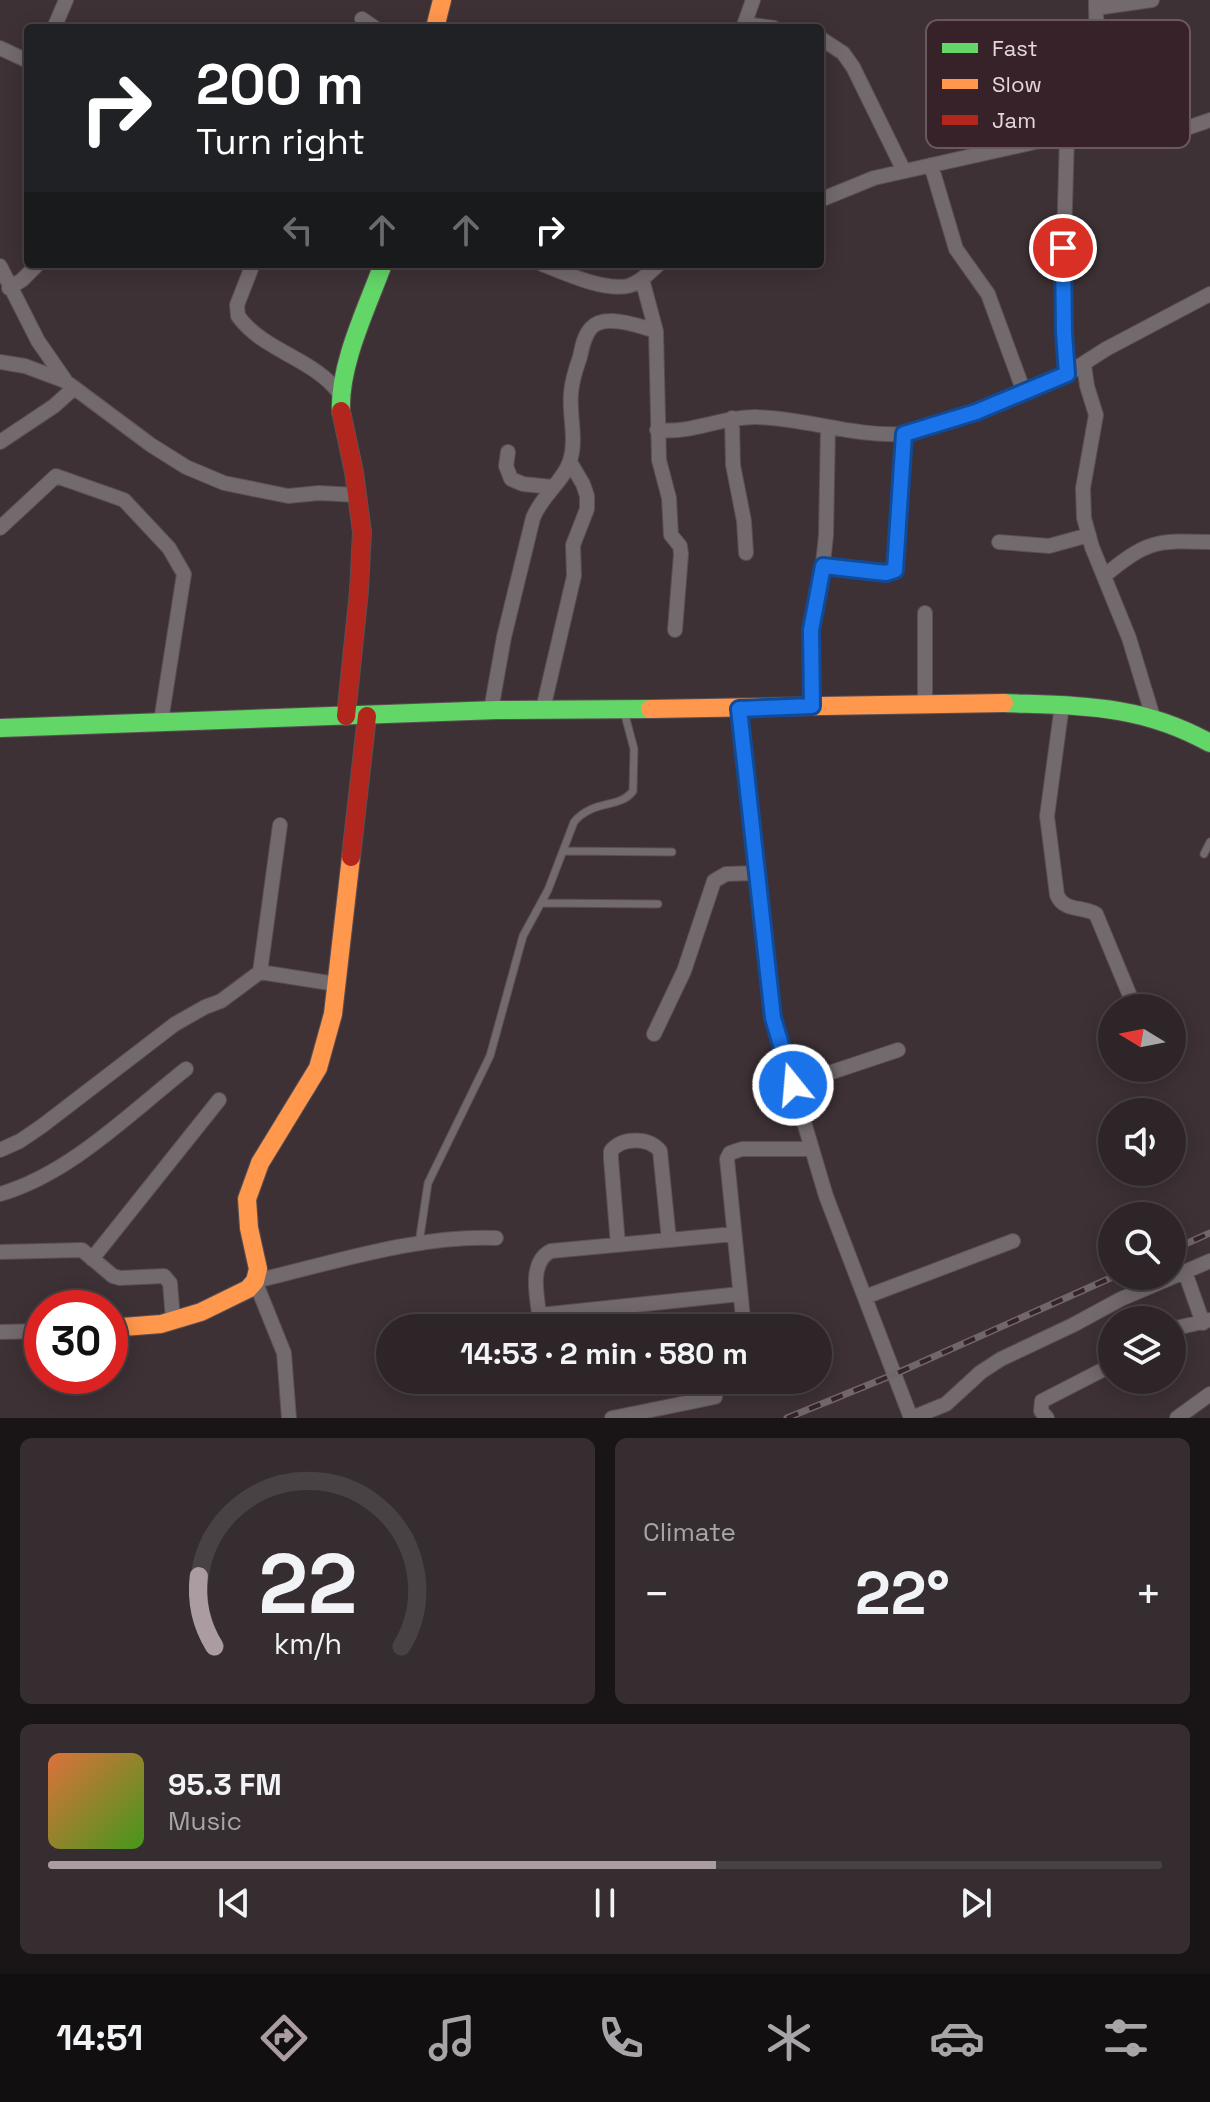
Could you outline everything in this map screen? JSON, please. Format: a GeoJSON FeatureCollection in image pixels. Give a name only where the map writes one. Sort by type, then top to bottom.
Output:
{"type":"FeatureCollection","features":[{"type":"Feature","properties":{"kind":"main road"},"geometry":{"type":"LineString","coordinates":[[436,24],[442,0]]}},
{"type":"Feature","properties":{"kind":"main road"},"geometry":{"type":"LineString","coordinates":[[346,716],[362,532],[341,418],[340,394],[345,371],[382,268]]}},
{"type":"Feature","properties":{"kind":"main road"},"geometry":{"type":"LineString","coordinates":[[0,728],[491,710],[739,709],[925,703],[1108,707],[1153,717],[1210,743]]}},
{"type":"Feature","properties":{"kind":"main road"},"geometry":{"type":"LineString","coordinates":[[128,1327],[161,1324],[201,1312],[248,1289],[255,1281],[257,1257],[249,1228],[247,1199],[260,1163],[318,1068],[333,1014],[367,716]]}},
{"type":"Feature","properties":{"kind":"street"},"geometry":{"type":"LineString","coordinates":[[56,24],[66,0]]}},
{"type":"Feature","properties":{"kind":"street"},"geometry":{"type":"LineString","coordinates":[[745,24],[753,0]]}},
{"type":"Feature","properties":{"kind":"street"},"geometry":{"type":"LineString","coordinates":[[1096,4],[1152,0]]}},
{"type":"Feature","properties":{"kind":"street"},"geometry":{"type":"LineString","coordinates":[[362,19],[369,24]]}},
{"type":"Feature","properties":{"kind":"street"},"geometry":{"type":"LineString","coordinates":[[824,41],[843,53],[853,67],[904,171]]}},
{"type":"Feature","properties":{"kind":"street"},"geometry":{"type":"LineString","coordinates":[[0,48],[24,59]]}},
{"type":"Feature","properties":{"kind":"street"},"geometry":{"type":"LineString","coordinates":[[1190,127],[1210,120]]}},
{"type":"Feature","properties":{"kind":"street"},"geometry":{"type":"LineString","coordinates":[[824,198],[874,178],[1008,148]]}},
{"type":"Feature","properties":{"kind":"street"},"geometry":{"type":"LineString","coordinates":[[1067,374],[1063,278],[1070,148]]}},
{"type":"Feature","properties":{"kind":"street"},"geometry":{"type":"LineString","coordinates":[[931,165],[952,242],[988,294],[1024,392]]}},
{"type":"Feature","properties":{"kind":"street"},"geometry":{"type":"LineString","coordinates":[[0,266],[38,341],[70,384]]}},
{"type":"Feature","properties":{"kind":"street"},"geometry":{"type":"LineString","coordinates":[[9,288],[34,268]]}},
{"type":"Feature","properties":{"kind":"street"},"geometry":{"type":"LineString","coordinates":[[251,268],[237,305],[238,316],[264,339],[327,377],[340,394]]}},
{"type":"Feature","properties":{"kind":"street"},"geometry":{"type":"LineString","coordinates":[[560,268],[595,282],[621,286],[630,286],[654,268]]}},
{"type":"Feature","properties":{"kind":"street"},"geometry":{"type":"LineString","coordinates":[[642,279],[656,331],[659,460],[669,498],[671,535],[680,546],[681,554],[675,630]]}},
{"type":"Feature","properties":{"kind":"street"},"geometry":{"type":"LineString","coordinates":[[657,430],[681,431],[732,418],[780,419],[886,435],[904,434],[961,417],[1067,374],[1106,349],[1210,294]]}},
{"type":"Feature","properties":{"kind":"street"},"geometry":{"type":"LineString","coordinates":[[491,710],[504,637],[533,518],[538,505],[570,462],[573,446],[571,393],[589,330],[597,323],[607,321],[656,331]]}},
{"type":"Feature","properties":{"kind":"street"},"geometry":{"type":"LineString","coordinates":[[0,362],[25,366],[70,384],[151,445],[186,467],[224,483],[288,496],[319,493],[357,495]]}},
{"type":"Feature","properties":{"kind":"street"},"geometry":{"type":"LineString","coordinates":[[1084,365],[1096,415],[1083,488],[1084,518],[1129,638],[1153,717]]}},
{"type":"Feature","properties":{"kind":"street"},"geometry":{"type":"LineString","coordinates":[[0,442],[54,406],[70,384]]}},
{"type":"Feature","properties":{"kind":"street"},"geometry":{"type":"LineString","coordinates":[[732,418],[733,465],[744,521],[746,553]]}},
{"type":"Feature","properties":{"kind":"street"},"geometry":{"type":"LineString","coordinates":[[812,706],[811,630],[823,566],[828,427]]}},
{"type":"Feature","properties":{"kind":"street"},"geometry":{"type":"LineString","coordinates":[[823,566],[886,573],[895,570],[904,434]]}},
{"type":"Feature","properties":{"kind":"street"},"geometry":{"type":"LineString","coordinates":[[508,452],[506,466],[511,479],[523,484],[552,487]]}},
{"type":"Feature","properties":{"kind":"street"},"geometry":{"type":"LineString","coordinates":[[543,709],[574,576],[571,553],[587,509],[583,484],[570,462]]}},
{"type":"Feature","properties":{"kind":"street"},"geometry":{"type":"LineString","coordinates":[[0,528],[56,476],[124,500],[169,548],[184,574],[161,721]]}},
{"type":"Feature","properties":{"kind":"street"},"geometry":{"type":"LineString","coordinates":[[999,542],[1049,546],[1089,535]]}},
{"type":"Feature","properties":{"kind":"street"},"geometry":{"type":"LineString","coordinates":[[1104,576],[1128,557],[1163,541],[1210,542]]}},
{"type":"Feature","properties":{"kind":"street"},"geometry":{"type":"LineString","coordinates":[[925,613],[925,703]]}},
{"type":"Feature","properties":{"kind":"street"},"geometry":{"type":"LineString","coordinates":[[1062,705],[1047,816],[1057,895],[1061,904],[1096,914],[1129,994]]}},
{"type":"Feature","properties":{"kind":"street"},"geometry":{"type":"LineString","coordinates":[[739,709],[773,1018],[826,1196],[912,1418],[946,1404],[981,1372],[1001,1359],[1142,1290]]}},
{"type":"Feature","properties":{"kind":"street"},"geometry":{"type":"LineString","coordinates":[[260,972],[280,825]]}},
{"type":"Feature","properties":{"kind":"street"},"geometry":{"type":"LineString","coordinates":[[654,1034],[684,971],[714,881],[726,874],[757,873]]}},
{"type":"Feature","properties":{"kind":"street"},"geometry":{"type":"LineString","coordinates":[[0,1150],[42,1126],[182,1019],[221,1001],[260,972],[336,984]]}},
{"type":"Feature","properties":{"kind":"street"},"geometry":{"type":"LineString","coordinates":[[793,1085],[898,1050]]}},
{"type":"Feature","properties":{"kind":"street"},"geometry":{"type":"LineString","coordinates":[[0,1194],[37,1180],[63,1165],[186,1069]]}},
{"type":"Feature","properties":{"kind":"street"},"geometry":{"type":"LineString","coordinates":[[92,1259],[219,1100]]}},
{"type":"Feature","properties":{"kind":"street"},"geometry":{"type":"LineString","coordinates":[[618,1245],[611,1151],[620,1143],[643,1141],[660,1151],[669,1240]]}},
{"type":"Feature","properties":{"kind":"street"},"geometry":{"type":"LineString","coordinates":[[742,1314],[727,1159],[730,1153],[742,1149],[812,1149]]}},
{"type":"Feature","properties":{"kind":"street"},"geometry":{"type":"LineString","coordinates":[[539,1314],[536,1268],[543,1255],[551,1251],[734,1234]]}},
{"type":"Feature","properties":{"kind":"street"},"geometry":{"type":"LineString","coordinates":[[289,1418],[284,1353],[255,1281],[419,1244],[471,1237],[496,1238]]}},
{"type":"Feature","properties":{"kind":"street"},"geometry":{"type":"LineString","coordinates":[[865,1297],[1013,1241]]}},
{"type":"Feature","properties":{"kind":"street"},"geometry":{"type":"LineString","coordinates":[[0,1252],[82,1250],[104,1272],[120,1278],[157,1275],[168,1279],[173,1320]]}},
{"type":"Feature","properties":{"kind":"street"},"geometry":{"type":"LineString","coordinates":[[1186,1272],[1210,1261]]}},
{"type":"Feature","properties":{"kind":"street"},"geometry":{"type":"LineString","coordinates":[[1186,1274],[1206,1321],[1186,1326]]}},
{"type":"Feature","properties":{"kind":"street"},"geometry":{"type":"LineString","coordinates":[[597,1314],[740,1294]]}},
{"type":"Feature","properties":{"kind":"street"},"geometry":{"type":"LineString","coordinates":[[0,1332],[24,1331]]}},
{"type":"Feature","properties":{"kind":"street"},"geometry":{"type":"LineString","coordinates":[[1047,1418],[1041,1411],[1042,1401],[1098,1372]]}},
{"type":"Feature","properties":{"kind":"street"},"geometry":{"type":"LineString","coordinates":[[1180,1417],[1210,1394]]}},
{"type":"Feature","properties":{"kind":"street"},"geometry":{"type":"LineString","coordinates":[[612,1418],[715,1397]]}},
{"type":"Feature","properties":{"kind":"lane"},"geometry":{"type":"LineString","coordinates":[[419,1244],[428,1183],[490,1056],[523,936],[542,903],[574,822],[581,813],[592,807],[625,800],[633,791],[634,749],[623,709]]}},
{"type":"Feature","properties":{"kind":"lane"},"geometry":{"type":"LineString","coordinates":[[1204,854],[1210,842]]}},
{"type":"Feature","properties":{"kind":"lane"},"geometry":{"type":"LineString","coordinates":[[563,851],[672,852]]}},
{"type":"Feature","properties":{"kind":"lane"},"geometry":{"type":"LineString","coordinates":[[542,903],[658,904]]}},
{"type":"Feature","properties":{"kind":"railway"},"geometry":{"type":"LineString","coordinates":[[1186,1244],[1210,1233]]}},
{"type":"Feature","properties":{"kind":"railway"},"geometry":{"type":"LineString","coordinates":[[787,1418],[895,1374],[1098,1284]]}},
{"type":"Feature","properties":{"kind":"traffic: fast"},"geometry":{"type":"LineString","coordinates":[[341,411],[349,355],[381,268]]}},
{"type":"Feature","properties":{"kind":"traffic: fast"},"geometry":{"type":"LineString","coordinates":[[1004,703],[1085,707],[1134,714],[1184,730],[1210,743]]}},
{"type":"Feature","properties":{"kind":"traffic: fast"},"geometry":{"type":"LineString","coordinates":[[0,728],[497,710],[650,709]]}},
{"type":"Feature","properties":{"kind":"traffic: slow"},"geometry":{"type":"LineString","coordinates":[[436,24],[442,0]]}},
{"type":"Feature","properties":{"kind":"traffic: slow"},"geometry":{"type":"LineString","coordinates":[[650,709],[1004,703]]}},
{"type":"Feature","properties":{"kind":"traffic: slow"},"geometry":{"type":"LineString","coordinates":[[128,1327],[161,1324],[201,1312],[248,1289],[255,1281],[258,1269],[249,1228],[247,1199],[260,1163],[318,1068],[333,1014],[351,857]]}},
{"type":"Feature","properties":{"kind":"traffic: jam"},"geometry":{"type":"LineString","coordinates":[[341,411],[362,532],[346,716]]}},
{"type":"Feature","properties":{"kind":"traffic: jam"},"geometry":{"type":"LineString","coordinates":[[351,857],[367,716]]}},
{"type":"Feature","properties":{"kind":"route"},"geometry":{"type":"LineString","coordinates":[[793,1085],[773,1018],[739,709],[812,706],[811,630],[823,566],[886,573],[895,570],[904,434],[976,412],[1067,374],[1063,248]]}}]}
